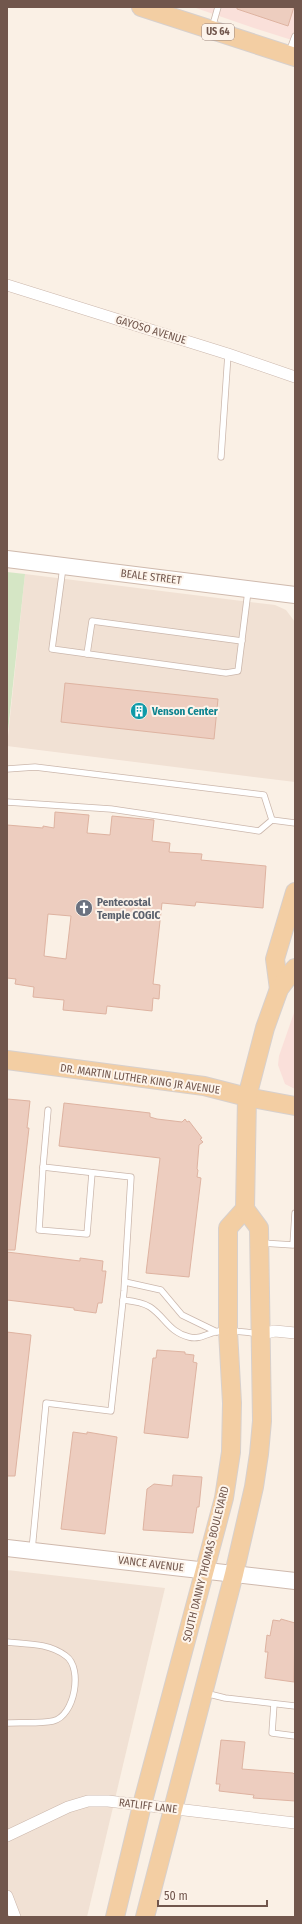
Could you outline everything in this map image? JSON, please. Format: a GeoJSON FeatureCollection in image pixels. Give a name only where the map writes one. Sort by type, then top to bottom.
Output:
{"type":"FeatureCollection","features":[{"type":"Feature","properties":{"kind":"main road","name":"US 64"},"geometry":{"type":"LineString","coordinates":[[141,7],[292,56]]}},
{"type":"Feature","properties":{"kind":"main road"},"geometry":{"type":"LineString","coordinates":[[279,989],[275,959],[295,892]]}},
{"type":"Feature","properties":{"kind":"main road"},"geometry":{"type":"LineString","coordinates":[[145,1917],[234,1574],[254,1487],[262,1421],[261,1334],[259,1228],[245,1209],[247,1097],[265,1028],[279,989],[295,968]]}},
{"type":"Feature","properties":{"kind":"main road","name":"DR. MARTIN LUTHER KING JR AVENUE"},"geometry":{"type":"LineString","coordinates":[[7,1060],[204,1086],[247,1097],[295,1106]]}},
{"type":"Feature","properties":{"kind":"main road","name":"SOUTH DANNY THOMAS BOULEVARD"},"geometry":{"type":"LineString","coordinates":[[116,1917],[142,1805],[206,1571],[224,1498],[231,1452],[232,1403],[222,1331],[228,1228],[245,1209]]}},
{"type":"Feature","properties":{"kind":"street","name":"GAYOSO AVENUE"},"geometry":{"type":"LineString","coordinates":[[7,284],[228,354],[295,377]]}},
{"type":"Feature","properties":{"kind":"street","name":"BEALE STREET"},"geometry":{"type":"LineString","coordinates":[[7,559],[295,595]]}},
{"type":"Feature","properties":{"kind":"street"},"geometry":{"type":"LineString","coordinates":[[261,1334],[275,1331],[295,1333]]}},
{"type":"Feature","properties":{"kind":"street","name":"VANCE AVENUE"},"geometry":{"type":"LineString","coordinates":[[7,1548],[295,1581]]}},
{"type":"Feature","properties":{"kind":"street","name":"RATLIFF LANE"},"geometry":{"type":"LineString","coordinates":[[7,1836],[68,1807],[88,1801],[108,1801],[295,1824]]}},
{"type":"Feature","properties":{"kind":"street"},"geometry":{"type":"LineString","coordinates":[[7,1896],[15,1917]]}},
{"type":"Feature","properties":{"kind":"lane"},"geometry":{"type":"LineString","coordinates":[[211,30],[218,7]]}},
{"type":"Feature","properties":{"kind":"lane"},"geometry":{"type":"LineString","coordinates":[[292,56],[295,36]]}},
{"type":"Feature","properties":{"kind":"lane"},"geometry":{"type":"LineString","coordinates":[[221,457],[228,354]]}},
{"type":"Feature","properties":{"kind":"lane"},"geometry":{"type":"LineString","coordinates":[[63,566],[52,650],[226,673],[238,671],[248,589]]}},
{"type":"Feature","properties":{"kind":"lane"},"geometry":{"type":"LineString","coordinates":[[87,654],[92,621],[242,641]]}},
{"type":"Feature","properties":{"kind":"lane"},"geometry":{"type":"LineString","coordinates":[[7,769],[35,767],[264,796],[272,820]]}},
{"type":"Feature","properties":{"kind":"lane"},"geometry":{"type":"LineString","coordinates":[[7,802],[111,808],[259,831],[272,820],[295,823]]}},
{"type":"Feature","properties":{"kind":"lane"},"geometry":{"type":"LineString","coordinates":[[48,1110],[39,1230],[87,1234],[92,1172]]}},
{"type":"Feature","properties":{"kind":"lane"},"geometry":{"type":"LineString","coordinates":[[32,1550],[46,1403],[111,1411],[125,1282],[131,1177],[43,1167]]}},
{"type":"Feature","properties":{"kind":"lane"},"geometry":{"type":"LineString","coordinates":[[259,1243],[293,1245],[295,1213]]}},
{"type":"Feature","properties":{"kind":"lane"},"geometry":{"type":"LineString","coordinates":[[125,1282],[161,1290],[182,1315],[222,1331],[261,1334]]}},
{"type":"Feature","properties":{"kind":"lane"},"geometry":{"type":"LineString","coordinates":[[123,1300],[139,1302],[151,1307],[175,1332],[190,1337],[206,1336],[222,1331]]}},
{"type":"Feature","properties":{"kind":"lane"},"geometry":{"type":"LineString","coordinates":[[7,1642],[52,1647],[68,1656],[75,1669],[72,1701],[66,1712],[54,1721],[7,1722]]}},
{"type":"Feature","properties":{"kind":"lane"},"geometry":{"type":"LineString","coordinates":[[203,1692],[225,1698],[295,1706]]}},
{"type":"Feature","properties":{"kind":"lane"},"geometry":{"type":"LineString","coordinates":[[274,1704],[272,1734],[295,1736]]}},
{"type":"Feature","properties":{"kind":"shaded area"},"geometry":{"type":"Polygon","coordinates":[[[193,7],[295,7],[295,41],[257,29],[193,7]]]}},
{"type":"Feature","properties":{"kind":"shaded area"},"geometry":{"type":"Polygon","coordinates":[[[25,574],[275,605],[286,610],[295,622],[295,782],[7,746],[25,574]]]}},
{"type":"Feature","properties":{"kind":"shaded area"},"geometry":{"type":"Polygon","coordinates":[[[295,1010],[295,1089],[285,1084],[278,1065],[279,1056],[295,1010]]]}},
{"type":"Feature","properties":{"kind":"shaded area"},"geometry":{"type":"Polygon","coordinates":[[[7,1570],[165,1588],[87,1917],[7,1917],[7,1570]]]}},
{"type":"Feature","properties":{"kind":"green space"},"geometry":{"type":"Polygon","coordinates":[[[7,572],[25,574],[7,740],[7,572]]]}},
{"type":"Feature","properties":{"kind":"building"},"geometry":{"type":"Polygon","coordinates":[[[237,7],[294,7],[288,26],[237,9],[237,7]]]}},
{"type":"Feature","properties":{"kind":"building","name":"Venson Center"},"geometry":{"type":"Polygon","coordinates":[[[65,683],[218,699],[214,739],[61,722],[65,683]]]}},
{"type":"Feature","properties":{"kind":"building","name":"Pentecostal Temple COGIC"},"geometry":{"type":"Polygon","coordinates":[[[55,812],[89,815],[87,833],[110,835],[112,816],[154,820],[152,841],[170,843],[169,852],[202,854],[201,860],[266,866],[263,908],[196,902],[195,906],[162,903],[153,984],[160,985],[159,999],[153,998],[152,1011],[107,1006],[106,1014],[63,1010],[64,1000],[33,997],[34,987],[15,984],[16,979],[7,978],[7,825],[43,828],[43,826],[54,828],[55,812]],[[48,914],[44,956],[66,959],[71,916],[48,914]]]}},
{"type":"Feature","properties":{"kind":"building"},"geometry":{"type":"Polygon","coordinates":[[[7,1099],[30,1101],[27,1128],[29,1128],[15,1250],[7,1250],[7,1099]]]}},
{"type":"Feature","properties":{"kind":"building"},"geometry":{"type":"Polygon","coordinates":[[[64,1103],[150,1113],[150,1117],[157,1119],[182,1122],[185,1119],[187,1122],[189,1121],[202,1138],[200,1139],[203,1142],[199,1145],[197,1169],[197,1177],[201,1178],[189,1277],[146,1273],[160,1158],[59,1146],[64,1103]]]}},
{"type":"Feature","properties":{"kind":"building"},"geometry":{"type":"Polygon","coordinates":[[[7,1252],[80,1261],[80,1258],[103,1261],[102,1271],[106,1271],[102,1303],[98,1303],[96,1313],[74,1310],[74,1308],[7,1300],[7,1252]]]}},
{"type":"Feature","properties":{"kind":"building"},"geometry":{"type":"Polygon","coordinates":[[[7,1332],[31,1335],[15,1476],[7,1476],[7,1332]]]}},
{"type":"Feature","properties":{"kind":"building"},"geometry":{"type":"Polygon","coordinates":[[[157,1350],[185,1352],[185,1354],[194,1355],[193,1362],[197,1363],[188,1438],[144,1433],[153,1358],[156,1358],[157,1350]]]}},
{"type":"Feature","properties":{"kind":"building"},"geometry":{"type":"Polygon","coordinates":[[[73,1432],[87,1434],[87,1432],[117,1437],[105,1534],[61,1529],[73,1432]]]}},
{"type":"Feature","properties":{"kind":"building"},"geometry":{"type":"Polygon","coordinates":[[[173,1475],[202,1477],[199,1507],[197,1507],[193,1533],[143,1530],[147,1489],[154,1484],[172,1486],[173,1475]]]}},
{"type":"Feature","properties":{"kind":"building"},"geometry":{"type":"Polygon","coordinates":[[[281,1619],[295,1623],[294,1682],[265,1678],[268,1652],[265,1652],[267,1635],[270,1636],[273,1620],[280,1621],[281,1619]]]}},
{"type":"Feature","properties":{"kind":"building"},"geometry":{"type":"Polygon","coordinates":[[[221,1740],[245,1742],[242,1769],[293,1773],[295,1775],[295,1801],[253,1798],[254,1795],[219,1791],[220,1784],[216,1784],[221,1740]]]}},
{"type":"Feature","properties":{"kind":"place","name":"Venson Center"},"geometry":{"type":"Point","coordinates":[139,711]}},
{"type":"Feature","properties":{"kind":"place","name":"Pentecostal Temple COGIC"},"geometry":{"type":"Point","coordinates":[84,908]}}]}
